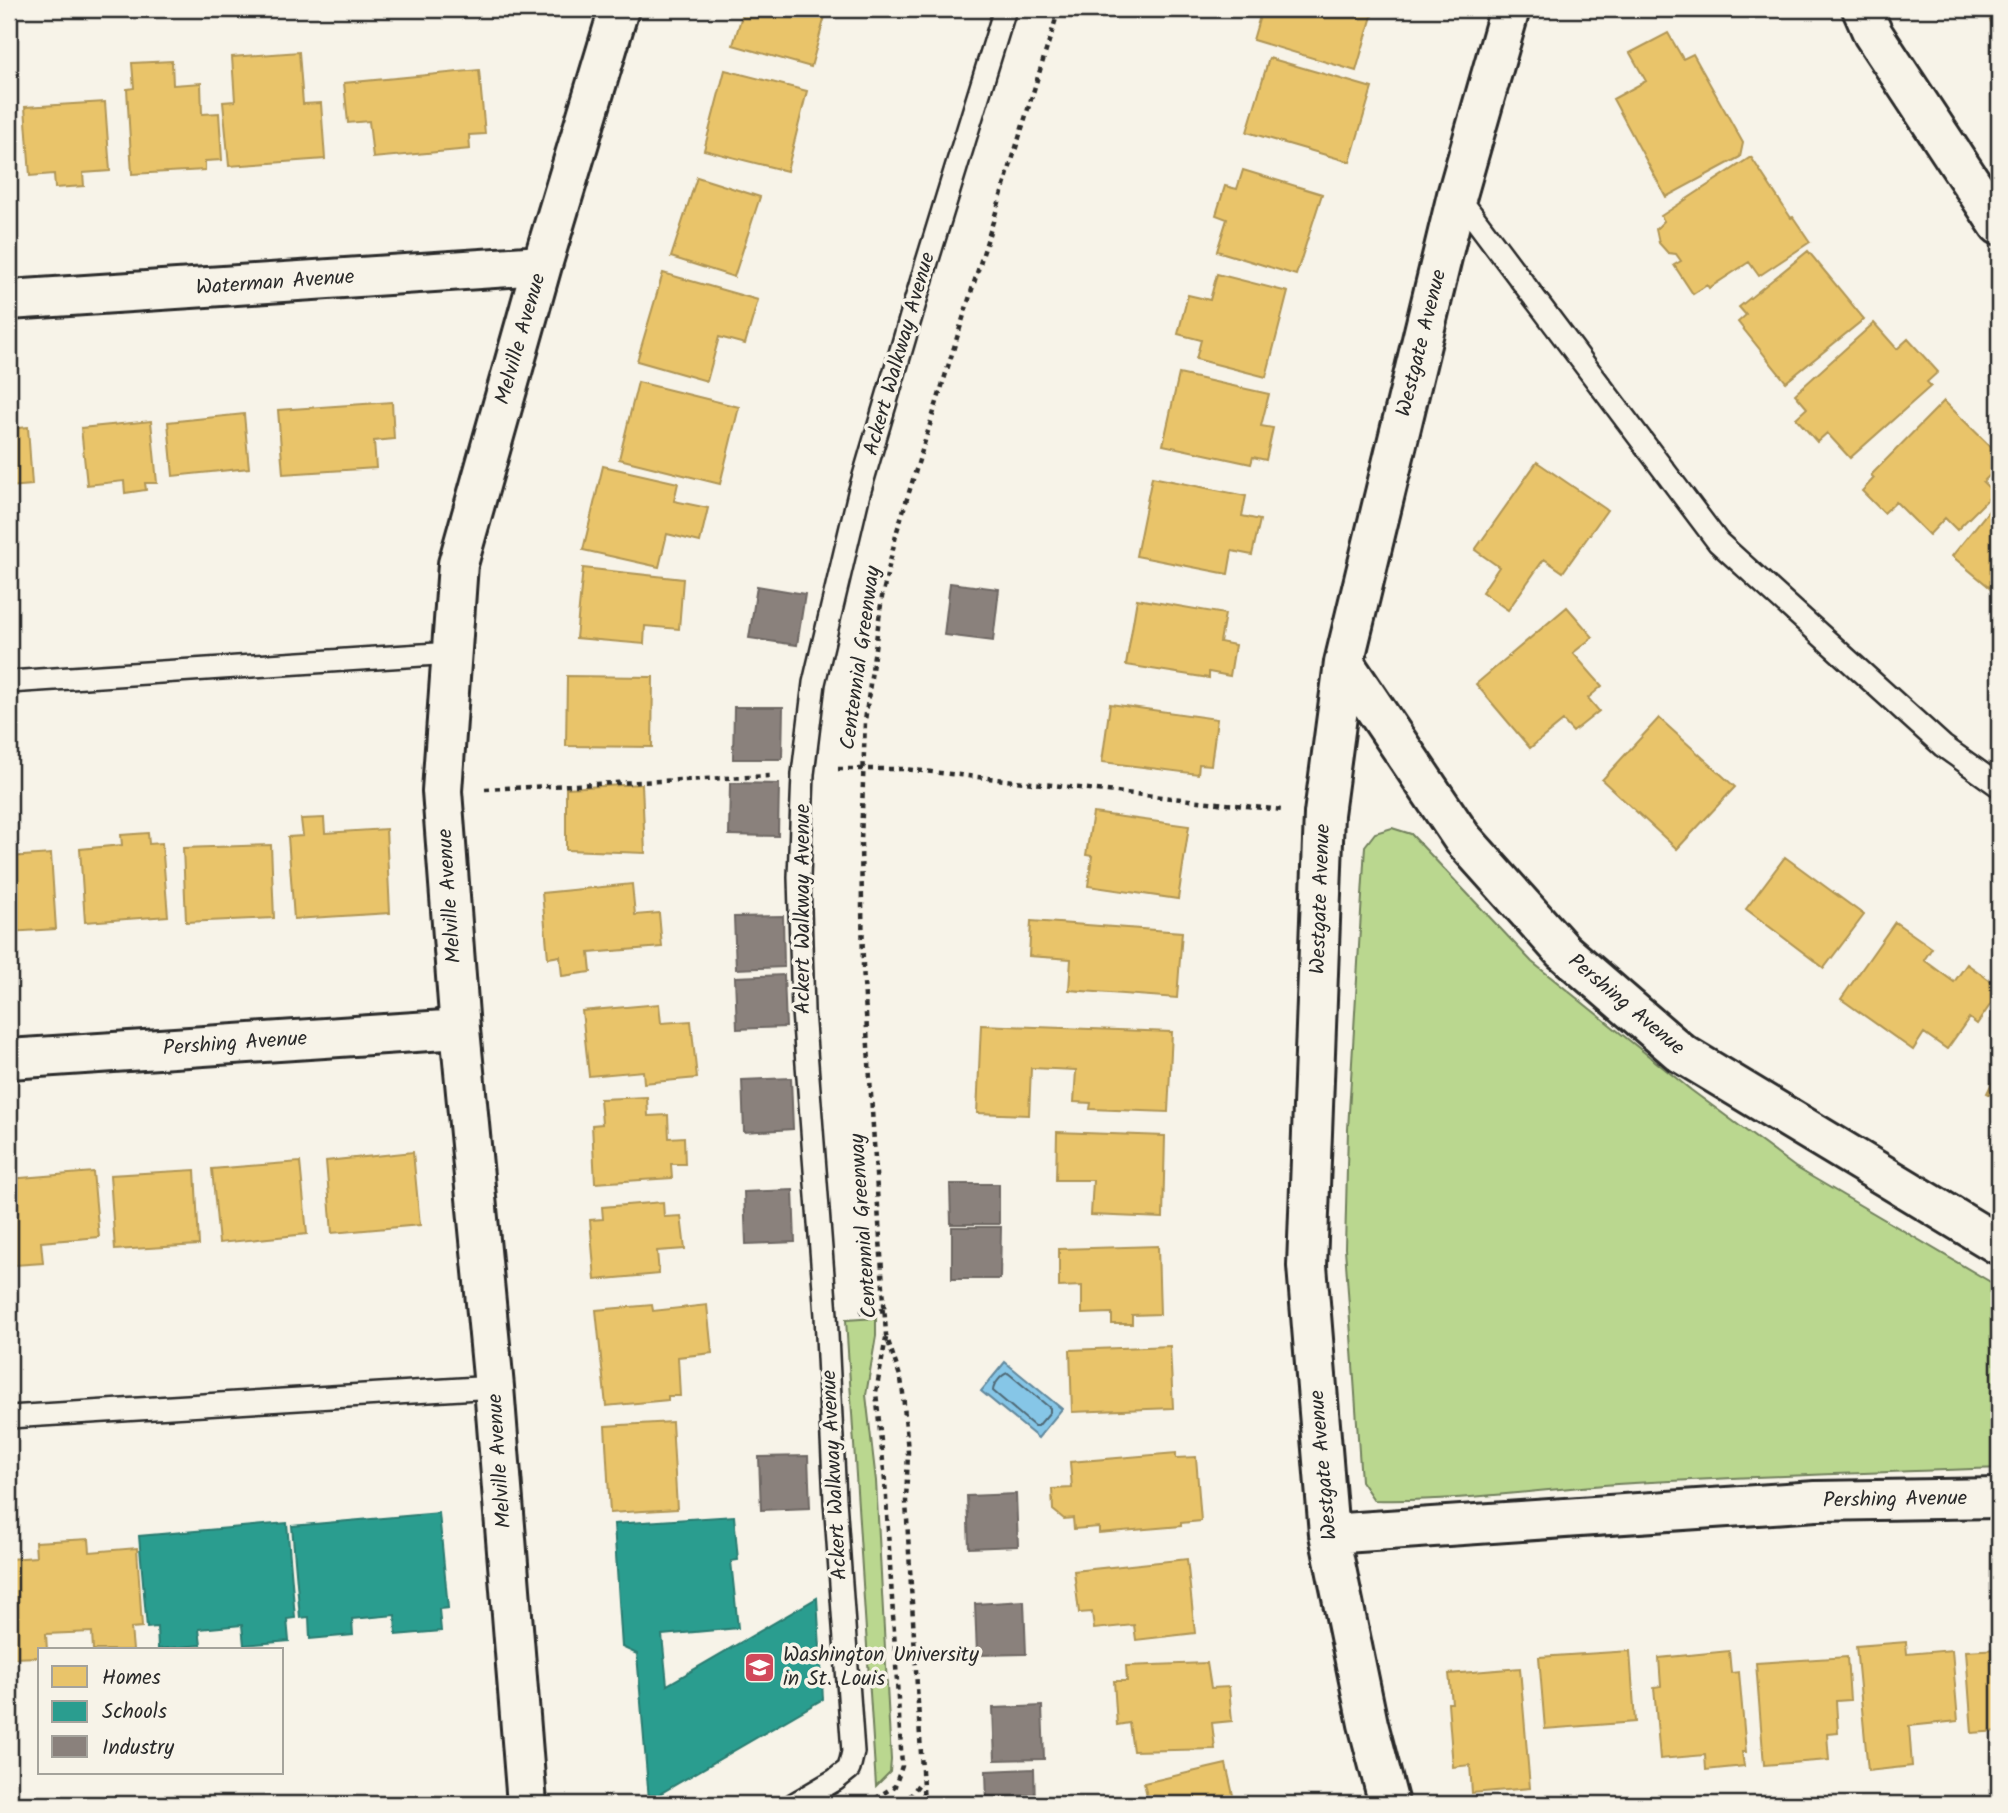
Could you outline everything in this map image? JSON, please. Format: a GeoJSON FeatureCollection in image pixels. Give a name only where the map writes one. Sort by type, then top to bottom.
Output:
{"type":"FeatureCollection","features":[{"type":"Feature","properties":{"kind":"street","name":"Melville Avenue"},"geometry":{"type":"LineString","coordinates":[[527,1804],[442,791],[458,564],[541,265],[620,9]]}},
{"type":"Feature","properties":{"kind":"street","name":"Westgate Avenue"},"geometry":{"type":"LineString","coordinates":[[1389,1804],[1368,1724],[1329,1534],[1307,1266],[1324,814],[1344,663],[1457,195],[1510,9]]}},
{"type":"Feature","properties":{"kind":"street"},"geometry":{"type":"LineString","coordinates":[[1861,9],[1873,34],[1999,225]]}},
{"type":"Feature","properties":{"kind":"street","name":"Waterman Avenue"},"geometry":{"type":"LineString","coordinates":[[9,300],[541,265]]}},
{"type":"Feature","properties":{"kind":"street","name":"Pershing Avenue"},"geometry":{"type":"LineString","coordinates":[[1344,663],[1462,838],[1563,951],[1681,1054],[1999,1245]]}},
{"type":"Feature","properties":{"kind":"street","name":"Pershing Avenue"},"geometry":{"type":"LineString","coordinates":[[9,1059],[460,1029]]}},
{"type":"Feature","properties":{"kind":"street","name":"Pershing Avenue"},"geometry":{"type":"LineString","coordinates":[[1329,1534],[1816,1501],[1999,1498]]}},
{"type":"Feature","properties":{"kind":"lane","name":"Ackert Walkway Avenue"},"geometry":{"type":"LineString","coordinates":[[794,1804],[849,1769],[853,1752],[835,1500],[826,1315],[803,1011],[799,877],[803,774],[814,683],[859,493],[1005,9]]}},
{"type":"Feature","properties":{"kind":"lane"},"geometry":{"type":"LineString","coordinates":[[1457,195],[1718,542],[1943,746],[1999,786]]}},
{"type":"Feature","properties":{"kind":"lane"},"geometry":{"type":"LineString","coordinates":[[9,682],[452,653]]}},
{"type":"Feature","properties":{"kind":"lane"},"geometry":{"type":"LineString","coordinates":[[9,1418],[494,1387]]}},
{"type":"Feature","properties":{"kind":"path","name":"Centennial Greenway"},"geometry":{"type":"LineString","coordinates":[[924,1804],[906,1502],[908,1452],[901,1380],[886,1335],[863,966],[861,855],[865,721],[878,620],[897,531],[1059,9]]}},
{"type":"Feature","properties":{"kind":"path"},"geometry":{"type":"LineString","coordinates":[[442,791],[803,774],[862,768],[904,769],[1324,814]]}},
{"type":"Feature","properties":{"kind":"path"},"geometry":{"type":"LineString","coordinates":[[859,1312],[884,1310]]}},
{"type":"Feature","properties":{"kind":"path","name":"Centennial Greenway"},"geometry":{"type":"LineString","coordinates":[[867,1804],[895,1786],[901,1776],[902,1766],[885,1481],[876,1392],[886,1335]]}},
{"type":"Feature","properties":{"kind":"path"},"geometry":{"type":"LineString","coordinates":[[902,1804],[922,1779]]}},
{"type":"Feature","properties":{"kind":"green space"},"geometry":{"type":"Polygon","coordinates":[[[1392,828],[1411,834],[1532,962],[1691,1090],[1795,1167],[1999,1287],[1999,1468],[1665,1481],[1465,1497],[1374,1500],[1361,1481],[1345,1248],[1348,1129],[1365,846],[1375,833],[1392,828]]]}},
{"type":"Feature","properties":{"kind":"green space"},"geometry":{"type":"Polygon","coordinates":[[[876,1318],[876,1336],[866,1395],[876,1481],[891,1760],[890,1772],[876,1786],[846,1320],[876,1318]]]}},
{"type":"Feature","properties":{"kind":"water"},"geometry":{"type":"Polygon","coordinates":[[[1005,1362],[1062,1409],[1038,1438],[981,1391],[1005,1362]]]}},
{"type":"Feature","properties":{"kind":"building: Homes"},"geometry":{"type":"Polygon","coordinates":[[[744,9],[827,9],[811,67],[733,45],[744,9]]]}},
{"type":"Feature","properties":{"kind":"building: Homes"},"geometry":{"type":"Polygon","coordinates":[[[1262,9],[1374,9],[1356,71],[1253,40],[1262,9]]]}},
{"type":"Feature","properties":{"kind":"building: Homes"},"geometry":{"type":"Polygon","coordinates":[[[1999,14],[1999,33],[1990,20],[1999,14]]]}},
{"type":"Feature","properties":{"kind":"building: Homes"},"geometry":{"type":"Polygon","coordinates":[[[1668,33],[1683,59],[1693,54],[1743,143],[1740,157],[1666,197],[1613,99],[1646,81],[1630,53],[1668,33]]]}},
{"type":"Feature","properties":{"kind":"building: Homes"},"geometry":{"type":"Polygon","coordinates":[[[299,52],[303,104],[321,103],[325,159],[229,166],[223,102],[235,101],[232,57],[299,52]]]}},
{"type":"Feature","properties":{"kind":"building: Homes"},"geometry":{"type":"Polygon","coordinates":[[[1269,58],[1372,88],[1350,162],[1247,132],[1269,58]]]}},
{"type":"Feature","properties":{"kind":"building: Homes"},"geometry":{"type":"Polygon","coordinates":[[[172,61],[173,85],[201,83],[202,114],[219,113],[222,160],[205,161],[205,170],[132,174],[127,89],[134,88],[132,63],[172,61]]]}},
{"type":"Feature","properties":{"kind":"building: Homes"},"geometry":{"type":"Polygon","coordinates":[[[479,70],[485,134],[469,135],[470,149],[373,158],[369,121],[348,123],[344,83],[479,70]]]}},
{"type":"Feature","properties":{"kind":"building: Homes"},"geometry":{"type":"Polygon","coordinates":[[[725,70],[807,91],[787,171],[704,150],[725,70]]]}},
{"type":"Feature","properties":{"kind":"building: Homes"},"geometry":{"type":"Polygon","coordinates":[[[9,101],[15,176],[9,176],[9,101]]]}},
{"type":"Feature","properties":{"kind":"building: Homes"},"geometry":{"type":"Polygon","coordinates":[[[105,102],[110,171],[83,173],[84,186],[55,188],[54,174],[30,176],[25,107],[105,102]]]}},
{"type":"Feature","properties":{"kind":"building: Homes"},"geometry":{"type":"Polygon","coordinates":[[[1751,157],[1810,242],[1759,276],[1749,262],[1709,288],[1707,285],[1693,294],[1674,265],[1681,261],[1676,254],[1668,253],[1659,243],[1656,229],[1664,221],[1661,216],[1751,157]]]}},
{"type":"Feature","properties":{"kind":"building: Homes"},"geometry":{"type":"Polygon","coordinates":[[[1243,170],[1322,194],[1296,275],[1217,251],[1227,219],[1216,215],[1225,186],[1237,189],[1243,170]]]}},
{"type":"Feature","properties":{"kind":"building: Homes"},"geometry":{"type":"Polygon","coordinates":[[[697,177],[760,197],[734,277],[671,257],[697,177]]]}},
{"type":"Feature","properties":{"kind":"building: Homes"},"geometry":{"type":"Polygon","coordinates":[[[1808,251],[1864,319],[1786,382],[1738,322],[1746,315],[1739,307],[1808,251]]]}},
{"type":"Feature","properties":{"kind":"building: Homes"},"geometry":{"type":"Polygon","coordinates":[[[663,273],[758,300],[745,344],[719,337],[707,381],[637,361],[663,273]]]}},
{"type":"Feature","properties":{"kind":"building: Homes"},"geometry":{"type":"Polygon","coordinates":[[[1217,274],[1288,292],[1266,377],[1196,359],[1201,340],[1178,334],[1188,295],[1210,300],[1217,274]]]}},
{"type":"Feature","properties":{"kind":"building: Homes"},"geometry":{"type":"Polygon","coordinates":[[[1874,323],[1897,349],[1908,339],[1938,372],[1927,382],[1931,386],[1850,458],[1827,433],[1817,442],[1796,418],[1807,408],[1795,394],[1874,323]]]}},
{"type":"Feature","properties":{"kind":"building: Homes"},"geometry":{"type":"Polygon","coordinates":[[[1179,374],[1269,394],[1261,426],[1273,428],[1266,460],[1253,457],[1251,464],[1163,445],[1179,374]]]}},
{"type":"Feature","properties":{"kind":"building: Homes"},"geometry":{"type":"Polygon","coordinates":[[[638,382],[739,407],[720,484],[619,459],[638,382]]]}},
{"type":"Feature","properties":{"kind":"building: Homes"},"geometry":{"type":"Polygon","coordinates":[[[1944,401],[1999,455],[1999,466],[1983,482],[1994,493],[1957,530],[1945,518],[1929,535],[1896,502],[1884,513],[1862,491],[1874,478],[1871,475],[1944,401]]]}},
{"type":"Feature","properties":{"kind":"building: Homes"},"geometry":{"type":"Polygon","coordinates":[[[392,402],[394,439],[374,441],[376,468],[283,474],[278,410],[392,402]]]}},
{"type":"Feature","properties":{"kind":"building: Homes"},"geometry":{"type":"Polygon","coordinates":[[[244,414],[249,468],[173,476],[168,422],[244,414]]]}},
{"type":"Feature","properties":{"kind":"building: Homes"},"geometry":{"type":"Polygon","coordinates":[[[151,421],[157,483],[145,483],[146,490],[125,493],[124,481],[87,485],[81,428],[151,421]]]}},
{"type":"Feature","properties":{"kind":"building: Homes"},"geometry":{"type":"Polygon","coordinates":[[[28,427],[32,485],[9,487],[9,429],[28,427]]]}},
{"type":"Feature","properties":{"kind":"building: Homes"},"geometry":{"type":"Polygon","coordinates":[[[1537,462],[1607,510],[1563,572],[1544,559],[1508,610],[1482,592],[1499,567],[1475,550],[1537,462]]]}},
{"type":"Feature","properties":{"kind":"building: Homes"},"geometry":{"type":"Polygon","coordinates":[[[603,466],[678,483],[674,501],[708,508],[700,542],[667,534],[659,567],[583,550],[603,466]]]}},
{"type":"Feature","properties":{"kind":"building: Homes"},"geometry":{"type":"Polygon","coordinates":[[[1152,477],[1246,496],[1242,516],[1260,520],[1252,555],[1232,551],[1228,574],[1136,556],[1152,477]]]}},
{"type":"Feature","properties":{"kind":"building: Homes"},"geometry":{"type":"Polygon","coordinates":[[[1999,498],[1999,595],[1952,556],[1999,498]]]}},
{"type":"Feature","properties":{"kind":"building: Homes"},"geometry":{"type":"Polygon","coordinates":[[[583,568],[683,579],[679,629],[645,626],[644,644],[576,638],[583,568]]]}},
{"type":"Feature","properties":{"kind":"building: Homes"},"geometry":{"type":"Polygon","coordinates":[[[1137,599],[1225,614],[1220,642],[1235,645],[1230,676],[1209,672],[1209,678],[1126,665],[1137,599]]]}},
{"type":"Feature","properties":{"kind":"building: Homes"},"geometry":{"type":"Polygon","coordinates":[[[1567,607],[1593,637],[1573,653],[1602,686],[1588,698],[1599,711],[1573,732],[1563,721],[1530,748],[1476,684],[1567,607]]]}},
{"type":"Feature","properties":{"kind":"building: Homes"},"geometry":{"type":"Polygon","coordinates":[[[567,676],[653,677],[652,747],[566,746],[567,676]]]}},
{"type":"Feature","properties":{"kind":"building: Homes"},"geometry":{"type":"Polygon","coordinates":[[[1110,704],[1217,719],[1211,765],[1199,764],[1198,774],[1102,762],[1110,704]]]}},
{"type":"Feature","properties":{"kind":"building: Homes"},"geometry":{"type":"Polygon","coordinates":[[[1659,718],[1735,787],[1677,849],[1602,780],[1659,718]]]}},
{"type":"Feature","properties":{"kind":"building: Homes"},"geometry":{"type":"Polygon","coordinates":[[[642,784],[645,853],[566,850],[566,788],[642,784]]]}},
{"type":"Feature","properties":{"kind":"building: Homes"},"geometry":{"type":"Polygon","coordinates":[[[1093,813],[1189,826],[1178,899],[1088,886],[1092,856],[1086,855],[1093,813]]]}},
{"type":"Feature","properties":{"kind":"building: Homes"},"geometry":{"type":"Polygon","coordinates":[[[324,818],[325,833],[386,829],[390,913],[294,919],[288,837],[303,836],[301,819],[324,818]]]}},
{"type":"Feature","properties":{"kind":"building: Homes"},"geometry":{"type":"Polygon","coordinates":[[[148,833],[149,844],[162,843],[168,916],[85,922],[80,849],[122,845],[121,835],[148,833]]]}},
{"type":"Feature","properties":{"kind":"building: Homes"},"geometry":{"type":"Polygon","coordinates":[[[271,845],[274,918],[186,922],[183,848],[271,845]]]}},
{"type":"Feature","properties":{"kind":"building: Homes"},"geometry":{"type":"Polygon","coordinates":[[[51,854],[56,929],[9,932],[9,857],[51,854]]]}},
{"type":"Feature","properties":{"kind":"building: Homes"},"geometry":{"type":"Polygon","coordinates":[[[1785,857],[1864,915],[1824,968],[1746,909],[1785,857]]]}},
{"type":"Feature","properties":{"kind":"building: Homes"},"geometry":{"type":"Polygon","coordinates":[[[632,884],[635,915],[659,913],[662,947],[589,953],[591,972],[562,976],[560,956],[548,958],[542,893],[632,884]]]}},
{"type":"Feature","properties":{"kind":"building: Homes"},"geometry":{"type":"Polygon","coordinates":[[[1031,921],[1182,932],[1177,998],[1069,990],[1071,959],[1029,956],[1031,921]]]}},
{"type":"Feature","properties":{"kind":"building: Homes"},"geometry":{"type":"Polygon","coordinates":[[[1895,922],[1932,948],[1924,960],[1954,982],[1967,964],[1999,987],[1999,992],[1977,1024],[1969,1018],[1947,1049],[1924,1033],[1913,1050],[1841,999],[1895,922]]]}},
{"type":"Feature","properties":{"kind":"building: Homes"},"geometry":{"type":"Polygon","coordinates":[[[659,1004],[661,1023],[691,1021],[697,1078],[644,1083],[643,1071],[589,1076],[582,1011],[659,1004]]]}},
{"type":"Feature","properties":{"kind":"building: Homes"},"geometry":{"type":"Polygon","coordinates":[[[981,1025],[1172,1032],[1168,1112],[1090,1109],[1091,1103],[1074,1102],[1076,1070],[1031,1068],[1029,1115],[977,1113],[981,1025]]]}},
{"type":"Feature","properties":{"kind":"building: Homes"},"geometry":{"type":"Polygon","coordinates":[[[1999,1069],[1999,1099],[1987,1093],[1999,1069]]]}},
{"type":"Feature","properties":{"kind":"building: Homes"},"geometry":{"type":"Polygon","coordinates":[[[647,1097],[648,1116],[668,1115],[669,1138],[684,1137],[685,1164],[671,1164],[672,1178],[595,1183],[592,1125],[602,1124],[600,1099],[647,1097]]]}},
{"type":"Feature","properties":{"kind":"building: Homes"},"geometry":{"type":"Polygon","coordinates":[[[1057,1132],[1165,1136],[1163,1218],[1091,1215],[1093,1180],[1056,1180],[1057,1132]]]}},
{"type":"Feature","properties":{"kind":"building: Homes"},"geometry":{"type":"Polygon","coordinates":[[[413,1152],[420,1225],[332,1233],[326,1161],[413,1152]]]}},
{"type":"Feature","properties":{"kind":"building: Homes"},"geometry":{"type":"Polygon","coordinates":[[[300,1162],[307,1234],[219,1243],[212,1169],[300,1162]]]}},
{"type":"Feature","properties":{"kind":"building: Homes"},"geometry":{"type":"Polygon","coordinates":[[[195,1170],[199,1245],[115,1250],[110,1175],[195,1170]]]}},
{"type":"Feature","properties":{"kind":"building: Homes"},"geometry":{"type":"Polygon","coordinates":[[[93,1172],[99,1237],[41,1242],[43,1263],[15,1265],[9,1179],[93,1172]]]}},
{"type":"Feature","properties":{"kind":"building: Homes"},"geometry":{"type":"Polygon","coordinates":[[[663,1202],[664,1217],[681,1216],[685,1249],[657,1251],[659,1274],[595,1280],[590,1220],[603,1219],[602,1207],[663,1202]]]}},
{"type":"Feature","properties":{"kind":"building: Homes"},"geometry":{"type":"Polygon","coordinates":[[[1158,1246],[1160,1314],[1132,1315],[1132,1324],[1112,1324],[1112,1313],[1082,1314],[1082,1286],[1059,1287],[1059,1249],[1158,1246]]]}},
{"type":"Feature","properties":{"kind":"building: Homes"},"geometry":{"type":"Polygon","coordinates":[[[652,1305],[653,1311],[707,1305],[712,1353],[678,1357],[680,1396],[668,1396],[668,1400],[606,1406],[596,1310],[652,1305]]]}},
{"type":"Feature","properties":{"kind":"building: Homes"},"geometry":{"type":"Polygon","coordinates":[[[1170,1346],[1173,1408],[1072,1412],[1070,1350],[1170,1346]]]}},
{"type":"Feature","properties":{"kind":"building: Homes"},"geometry":{"type":"Polygon","coordinates":[[[672,1422],[677,1509],[610,1513],[605,1426],[672,1422]]]}},
{"type":"Feature","properties":{"kind":"building: Homes"},"geometry":{"type":"Polygon","coordinates":[[[1176,1453],[1176,1458],[1196,1457],[1201,1521],[1181,1523],[1181,1526],[1099,1533],[1099,1527],[1074,1529],[1073,1518],[1064,1519],[1053,1510],[1052,1489],[1072,1488],[1070,1462],[1176,1453]]]}},
{"type":"Feature","properties":{"kind":"building: Homes"},"geometry":{"type":"Polygon","coordinates":[[[89,1539],[90,1552],[137,1548],[142,1627],[131,1628],[133,1648],[93,1648],[92,1632],[46,1634],[47,1648],[38,1648],[38,1657],[12,1658],[9,1635],[9,1559],[36,1557],[35,1542],[89,1539]]]}},
{"type":"Feature","properties":{"kind":"building: Homes"},"geometry":{"type":"Polygon","coordinates":[[[1187,1559],[1195,1633],[1136,1640],[1134,1625],[1094,1629],[1092,1612],[1079,1613],[1074,1571],[1187,1559]]]}},
{"type":"Feature","properties":{"kind":"building: Homes"},"geometry":{"type":"Polygon","coordinates":[[[1906,1642],[1907,1654],[1952,1650],[1958,1721],[1909,1726],[1912,1766],[1868,1771],[1856,1646],[1906,1642]]]}},
{"type":"Feature","properties":{"kind":"building: Homes"},"geometry":{"type":"Polygon","coordinates":[[[1999,1649],[1999,1731],[1972,1733],[1966,1651],[1999,1649]]]}},
{"type":"Feature","properties":{"kind":"building: Homes"},"geometry":{"type":"Polygon","coordinates":[[[1630,1651],[1635,1722],[1545,1729],[1539,1657],[1630,1651]]]}},
{"type":"Feature","properties":{"kind":"building: Homes"},"geometry":{"type":"Polygon","coordinates":[[[1729,1651],[1731,1673],[1739,1672],[1746,1752],[1742,1752],[1744,1766],[1706,1770],[1705,1755],[1660,1759],[1654,1687],[1661,1686],[1659,1658],[1729,1651]]]}},
{"type":"Feature","properties":{"kind":"building: Homes"},"geometry":{"type":"Polygon","coordinates":[[[1847,1657],[1850,1700],[1836,1701],[1838,1733],[1827,1734],[1829,1760],[1764,1765],[1756,1663],[1847,1657]]]}},
{"type":"Feature","properties":{"kind":"building: Homes"},"geometry":{"type":"Polygon","coordinates":[[[1207,1663],[1211,1688],[1229,1687],[1232,1721],[1212,1723],[1215,1749],[1133,1751],[1129,1723],[1117,1725],[1114,1681],[1127,1681],[1126,1666],[1207,1663]]]}},
{"type":"Feature","properties":{"kind":"building: Homes"},"geometry":{"type":"Polygon","coordinates":[[[1520,1668],[1530,1788],[1472,1793],[1470,1765],[1453,1767],[1448,1703],[1452,1703],[1449,1674],[1520,1668]]]}},
{"type":"Feature","properties":{"kind":"building: Homes"},"geometry":{"type":"Polygon","coordinates":[[[1226,1764],[1235,1804],[1149,1804],[1144,1783],[1226,1764]]]}},
{"type":"Feature","properties":{"kind":"building: Schools"},"geometry":{"type":"Polygon","coordinates":[[[439,1513],[448,1608],[439,1609],[441,1631],[396,1635],[395,1615],[352,1619],[353,1635],[310,1639],[309,1617],[300,1618],[292,1526],[439,1513]]]}},
{"type":"Feature","properties":{"kind":"building: Schools"},"geometry":{"type":"Polygon","coordinates":[[[734,1516],[738,1560],[731,1561],[738,1628],[662,1635],[667,1685],[817,1598],[823,1699],[649,1800],[637,1654],[622,1647],[614,1524],[734,1516]]]}},
{"type":"Feature","properties":{"kind":"building: Schools"},"geometry":{"type":"Polygon","coordinates":[[[287,1523],[295,1618],[287,1619],[289,1641],[244,1645],[242,1625],[199,1629],[201,1645],[158,1648],[157,1627],[147,1628],[139,1536],[287,1523]]]}},
{"type":"Feature","properties":{"kind":"building: Industry"},"geometry":{"type":"Polygon","coordinates":[[[950,583],[999,589],[993,641],[944,635],[950,583]]]}},
{"type":"Feature","properties":{"kind":"building: Industry"},"geometry":{"type":"Polygon","coordinates":[[[757,586],[805,594],[797,645],[749,638],[757,586]]]}},
{"type":"Feature","properties":{"kind":"building: Industry"},"geometry":{"type":"Polygon","coordinates":[[[734,707],[783,707],[782,759],[733,759],[734,707]]]}},
{"type":"Feature","properties":{"kind":"building: Industry"},"geometry":{"type":"Polygon","coordinates":[[[730,783],[779,784],[778,836],[729,835],[730,783]]]}},
{"type":"Feature","properties":{"kind":"building: Industry"},"geometry":{"type":"Polygon","coordinates":[[[783,916],[784,967],[736,969],[734,917],[783,916]]]}},
{"type":"Feature","properties":{"kind":"building: Industry"},"geometry":{"type":"Polygon","coordinates":[[[784,975],[786,1027],[737,1029],[735,977],[784,975]]]}},
{"type":"Feature","properties":{"kind":"building: Industry"},"geometry":{"type":"Polygon","coordinates":[[[791,1078],[793,1129],[744,1132],[742,1080],[791,1078]]]}},
{"type":"Feature","properties":{"kind":"building: Industry"},"geometry":{"type":"Polygon","coordinates":[[[950,1184],[999,1184],[999,1224],[951,1224],[950,1184]]]}},
{"type":"Feature","properties":{"kind":"building: Industry"},"geometry":{"type":"Polygon","coordinates":[[[793,1190],[795,1242],[746,1244],[744,1192],[793,1190]]]}},
{"type":"Feature","properties":{"kind":"building: Industry"},"geometry":{"type":"Polygon","coordinates":[[[952,1227],[1001,1227],[1000,1279],[952,1279],[952,1227]]]}},
{"type":"Feature","properties":{"kind":"building: Industry"},"geometry":{"type":"Polygon","coordinates":[[[808,1456],[810,1508],[761,1510],[759,1457],[808,1456]]]}},
{"type":"Feature","properties":{"kind":"building: Industry"},"geometry":{"type":"Polygon","coordinates":[[[1016,1494],[1018,1546],[969,1548],[967,1496],[1016,1494]]]}},
{"type":"Feature","properties":{"kind":"building: Industry"},"geometry":{"type":"Polygon","coordinates":[[[1024,1601],[1026,1654],[977,1655],[975,1604],[1024,1601]]]}},
{"type":"Feature","properties":{"kind":"building: Industry"},"geometry":{"type":"Polygon","coordinates":[[[1042,1706],[1044,1759],[995,1760],[993,1708],[1042,1706]]]}},
{"type":"Feature","properties":{"kind":"building: Industry"},"geometry":{"type":"Polygon","coordinates":[[[1034,1769],[1035,1804],[987,1804],[986,1771],[1034,1769]]]}},
{"type":"Feature","properties":{"kind":"place","name":"Washington University in St. Louis"},"geometry":{"type":"Point","coordinates":[760,1667]}}]}
